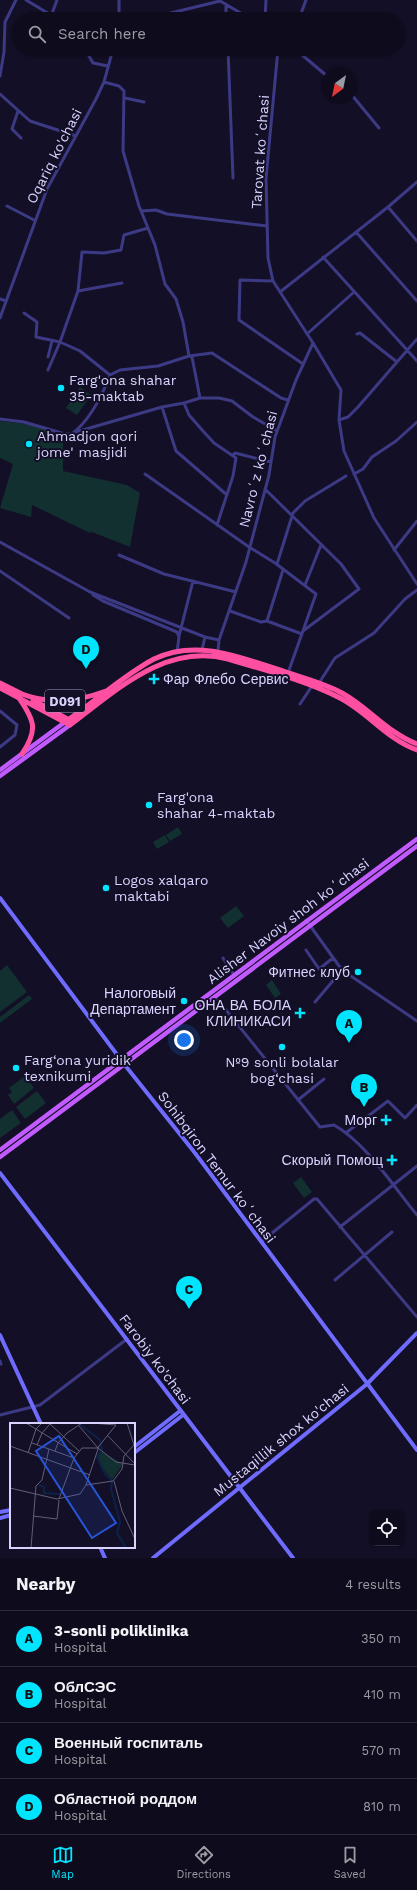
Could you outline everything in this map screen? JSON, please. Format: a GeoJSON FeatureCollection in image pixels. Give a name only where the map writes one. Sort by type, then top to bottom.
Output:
{"type":"FeatureCollection","features":[{"type":"Feature","properties":{"kind":"highway","name":"D091"},"geometry":{"type":"LineString","coordinates":[[69,722],[142,672],[168,660],[202,650],[218,651],[320,683],[342,693],[362,706],[391,730],[406,740],[417,744]]}},
{"type":"Feature","properties":{"kind":"highway","name":"D091"},"geometry":{"type":"LineString","coordinates":[[69,722],[139,668],[155,659],[177,652],[196,653],[228,659],[312,686],[338,697],[357,708],[397,741],[417,750]]}},
{"type":"Feature","properties":{"kind":"highway","name":"D091"},"geometry":{"type":"LineString","coordinates":[[0,683],[19,695]]}},
{"type":"Feature","properties":{"kind":"highway","name":"D091"},"geometry":{"type":"LineString","coordinates":[[0,688],[19,695],[54,702],[77,700],[111,690]]}},
{"type":"Feature","properties":{"kind":"highway"},"geometry":{"type":"LineString","coordinates":[[19,695],[69,722]]}},
{"type":"Feature","properties":{"kind":"highway"},"geometry":{"type":"LineString","coordinates":[[19,695],[30,714],[34,729],[30,742],[22,754]]}},
{"type":"Feature","properties":{"kind":"main road"},"geometry":{"type":"LineString","coordinates":[[1,768],[69,722]]}},
{"type":"Feature","properties":{"kind":"main road"},"geometry":{"type":"LineString","coordinates":[[0,776],[69,722]]}},
{"type":"Feature","properties":{"kind":"main road","name":"Alisher Navoiy shoh koʻchasi"},"geometry":{"type":"LineString","coordinates":[[0,1150],[306,920],[417,839]]}},
{"type":"Feature","properties":{"kind":"main road","name":"Alisher Navoiy shoh koʻchasi"},"geometry":{"type":"LineString","coordinates":[[0,1157],[417,846]]}},
{"type":"Feature","properties":{"kind":"main road","name":"Sohibqiron Temur koʻchasi"},"geometry":{"type":"LineString","coordinates":[[0,898],[124,1064],[195,1153],[417,1450]]}},
{"type":"Feature","properties":{"kind":"main road","name":"Farobiy ko'chasi"},"geometry":{"type":"LineString","coordinates":[[0,1173],[292,1558]]}},
{"type":"Feature","properties":{"kind":"main road","name":"Mustaqillik shox ko'chasi"},"geometry":{"type":"LineString","coordinates":[[153,1558],[367,1384],[417,1333]]}},
{"type":"Feature","properties":{"kind":"main road"},"geometry":{"type":"LineString","coordinates":[[0,1335],[41,1423]]}},
{"type":"Feature","properties":{"kind":"main road"},"geometry":{"type":"LineString","coordinates":[[135,1446],[181,1413]]}},
{"type":"Feature","properties":{"kind":"main road"},"geometry":{"type":"LineString","coordinates":[[135,1452],[181,1413]]}},
{"type":"Feature","properties":{"kind":"main road"},"geometry":{"type":"LineString","coordinates":[[0,1512],[10,1510]]}},
{"type":"Feature","properties":{"kind":"main road"},"geometry":{"type":"LineString","coordinates":[[0,1518],[10,1515]]}},
{"type":"Feature","properties":{"kind":"main road"},"geometry":{"type":"LineString","coordinates":[[100,1548],[105,1558]]}},
{"type":"Feature","properties":{"kind":"street"},"geometry":{"type":"LineString","coordinates":[[0,76],[4,52],[5,22],[16,0]]}},
{"type":"Feature","properties":{"kind":"street"},"geometry":{"type":"LineString","coordinates":[[26,0],[43,12]]}},
{"type":"Feature","properties":{"kind":"street"},"geometry":{"type":"LineString","coordinates":[[52,12],[57,0]]}},
{"type":"Feature","properties":{"kind":"street"},"geometry":{"type":"LineString","coordinates":[[119,0],[119,12]]}},
{"type":"Feature","properties":{"kind":"street"},"geometry":{"type":"LineString","coordinates":[[173,12],[220,0],[239,12]]}},
{"type":"Feature","properties":{"kind":"street"},"geometry":{"type":"LineString","coordinates":[[265,12],[266,0]]}},
{"type":"Feature","properties":{"kind":"street"},"geometry":{"type":"LineString","coordinates":[[302,12],[306,0]]}},
{"type":"Feature","properties":{"kind":"street"},"geometry":{"type":"LineString","coordinates":[[226,4],[226,12]]}},
{"type":"Feature","properties":{"kind":"street"},"geometry":{"type":"LineString","coordinates":[[89,56],[93,63],[108,66]]}},
{"type":"Feature","properties":{"kind":"street","name":"Oqariq ko'chasi"},"geometry":{"type":"LineString","coordinates":[[0,318],[18,272],[34,220],[47,189],[104,82],[111,56]]}},
{"type":"Feature","properties":{"kind":"street","name":"Tarovat koʻchasi"},"geometry":{"type":"LineString","coordinates":[[228,56],[233,178]]}},
{"type":"Feature","properties":{"kind":"street","name":"Tarovat koʻchasi"},"geometry":{"type":"LineString","coordinates":[[273,281],[268,258],[266,178],[277,56]]}},
{"type":"Feature","properties":{"kind":"street"},"geometry":{"type":"LineString","coordinates":[[303,56],[321,71]]}},
{"type":"Feature","properties":{"kind":"street"},"geometry":{"type":"LineString","coordinates":[[104,82],[123,89],[125,98],[122,146],[141,211],[155,245],[165,284],[176,299],[183,322],[189,356],[192,357],[200,398]]}},
{"type":"Feature","properties":{"kind":"street"},"geometry":{"type":"LineString","coordinates":[[0,94],[30,121],[76,136]]}},
{"type":"Feature","properties":{"kind":"street"},"geometry":{"type":"LineString","coordinates":[[125,98],[144,102]]}},
{"type":"Feature","properties":{"kind":"street"},"geometry":{"type":"LineString","coordinates":[[357,101],[379,128]]}},
{"type":"Feature","properties":{"kind":"street"},"geometry":{"type":"LineString","coordinates":[[18,111],[12,129],[21,138]]}},
{"type":"Feature","properties":{"kind":"street"},"geometry":{"type":"LineString","coordinates":[[280,292],[388,207],[417,182]]}},
{"type":"Feature","properties":{"kind":"street"},"geometry":{"type":"LineString","coordinates":[[7,206],[34,220]]}},
{"type":"Feature","properties":{"kind":"street"},"geometry":{"type":"LineString","coordinates":[[388,207],[417,242]]}},
{"type":"Feature","properties":{"kind":"street"},"geometry":{"type":"LineString","coordinates":[[141,211],[156,210],[167,214],[267,226]]}},
{"type":"Feature","properties":{"kind":"street"},"geometry":{"type":"LineString","coordinates":[[48,370],[60,342],[78,291],[80,268],[84,251],[98,253],[121,250],[124,235],[148,228]]}},
{"type":"Feature","properties":{"kind":"street"},"geometry":{"type":"LineString","coordinates":[[356,232],[417,301]]}},
{"type":"Feature","properties":{"kind":"street"},"geometry":{"type":"LineString","coordinates":[[323,257],[417,361]]}},
{"type":"Feature","properties":{"kind":"street"},"geometry":{"type":"LineString","coordinates":[[303,364],[239,320],[240,280],[273,281],[341,390],[339,420],[344,451],[374,518],[417,584]]}},
{"type":"Feature","properties":{"kind":"street"},"geometry":{"type":"LineString","coordinates":[[78,291],[122,283]]}},
{"type":"Feature","properties":{"kind":"street"},"geometry":{"type":"LineString","coordinates":[[307,334],[354,292]]}},
{"type":"Feature","properties":{"kind":"street"},"geometry":{"type":"LineString","coordinates":[[0,299],[6,301]]}},
{"type":"Feature","properties":{"kind":"street"},"geometry":{"type":"LineString","coordinates":[[24,313],[37,322],[36,336],[60,342],[80,351],[110,375]]}},
{"type":"Feature","properties":{"kind":"street"},"geometry":{"type":"LineString","coordinates":[[356,334],[360,333],[397,362]]}},
{"type":"Feature","properties":{"kind":"street"},"geometry":{"type":"LineString","coordinates":[[339,420],[348,417],[358,407],[417,339]]}},
{"type":"Feature","properties":{"kind":"street"},"geometry":{"type":"LineString","coordinates":[[48,357],[52,340]]}},
{"type":"Feature","properties":{"kind":"street","name":"Navroʻz koʻchasi"},"geometry":{"type":"LineString","coordinates":[[218,651],[265,489],[277,431],[288,400],[313,343]]}},
{"type":"Feature","properties":{"kind":"street"},"geometry":{"type":"LineString","coordinates":[[73,432],[89,417],[104,392],[110,375],[120,370],[158,366],[189,356],[215,353],[281,398],[288,400]]}},
{"type":"Feature","properties":{"kind":"street"},"geometry":{"type":"LineString","coordinates":[[0,419],[24,422],[65,434],[200,398],[219,398],[232,401],[253,417],[277,431]]}},
{"type":"Feature","properties":{"kind":"street"},"geometry":{"type":"LineString","coordinates":[[184,403],[188,416],[214,443],[236,458],[233,476],[217,525]]}},
{"type":"Feature","properties":{"kind":"street"},"geometry":{"type":"LineString","coordinates":[[162,407],[176,451],[227,495]]}},
{"type":"Feature","properties":{"kind":"street"},"geometry":{"type":"LineString","coordinates":[[354,474],[363,469],[372,457],[396,441],[417,422]]}},
{"type":"Feature","properties":{"kind":"street"},"geometry":{"type":"LineString","coordinates":[[233,455],[235,453],[246,455],[271,462]]}},
{"type":"Feature","properties":{"kind":"street"},"geometry":{"type":"LineString","coordinates":[[145,474],[249,547],[277,564],[316,594],[288,673]]}},
{"type":"Feature","properties":{"kind":"street"},"geometry":{"type":"LineString","coordinates":[[277,564],[291,516],[305,501],[346,476]]}},
{"type":"Feature","properties":{"kind":"street"},"geometry":{"type":"LineString","coordinates":[[265,489],[340,564],[359,589],[303,632]]}},
{"type":"Feature","properties":{"kind":"street"},"geometry":{"type":"LineString","coordinates":[[394,550],[417,521]]}},
{"type":"Feature","properties":{"kind":"street"},"geometry":{"type":"LineString","coordinates":[[0,542],[90,592],[103,601],[177,632],[179,637]]}},
{"type":"Feature","properties":{"kind":"street"},"geometry":{"type":"LineString","coordinates":[[305,585],[321,545]]}},
{"type":"Feature","properties":{"kind":"street"},"geometry":{"type":"LineString","coordinates":[[119,555],[164,574],[236,592]]}},
{"type":"Feature","properties":{"kind":"street"},"geometry":{"type":"LineString","coordinates":[[266,621],[283,570]]}},
{"type":"Feature","properties":{"kind":"street"},"geometry":{"type":"LineString","coordinates":[[0,571],[68,618]]}},
{"type":"Feature","properties":{"kind":"street"},"geometry":{"type":"LineString","coordinates":[[177,652],[181,627],[193,581]]}},
{"type":"Feature","properties":{"kind":"street"},"geometry":{"type":"LineString","coordinates":[[320,683],[335,658],[374,633],[405,599],[417,590]]}},
{"type":"Feature","properties":{"kind":"street"},"geometry":{"type":"LineString","coordinates":[[90,592],[205,637],[220,640]]}},
{"type":"Feature","properties":{"kind":"street"},"geometry":{"type":"LineString","coordinates":[[230,611],[261,622],[266,621],[303,632]]}},
{"type":"Feature","properties":{"kind":"street"},"geometry":{"type":"LineString","coordinates":[[202,650],[205,637]]}},
{"type":"Feature","properties":{"kind":"street"},"geometry":{"type":"LineString","coordinates":[[300,704],[312,686]]}},
{"type":"Feature","properties":{"kind":"street"},"geometry":{"type":"LineString","coordinates":[[0,711],[17,725],[15,735],[0,748]]}},
{"type":"Feature","properties":{"kind":"street"},"geometry":{"type":"LineString","coordinates":[[306,920],[342,970],[417,1021]]}},
{"type":"Feature","properties":{"kind":"street"},"geometry":{"type":"LineString","coordinates":[[306,950],[319,969],[334,958]]}},
{"type":"Feature","properties":{"kind":"street"},"geometry":{"type":"LineString","coordinates":[[223,958],[234,975]]}},
{"type":"Feature","properties":{"kind":"street"},"geometry":{"type":"LineString","coordinates":[[315,1002],[342,970]]}},
{"type":"Feature","properties":{"kind":"street"},"geometry":{"type":"LineString","coordinates":[[218,1000],[320,1127],[334,1125],[347,1132],[417,1215]]}},
{"type":"Feature","properties":{"kind":"street"},"geometry":{"type":"LineString","coordinates":[[298,1100],[324,1079]]}},
{"type":"Feature","properties":{"kind":"street"},"geometry":{"type":"LineString","coordinates":[[347,1132],[388,1101],[405,1118],[417,1105]]}},
{"type":"Feature","properties":{"kind":"street"},"geometry":{"type":"LineString","coordinates":[[340,1227],[417,1166]]}},
{"type":"Feature","properties":{"kind":"street"},"geometry":{"type":"LineString","coordinates":[[261,1242],[314,1199],[321,1202],[363,1255],[417,1317]]}},
{"type":"Feature","properties":{"kind":"street"},"geometry":{"type":"LineString","coordinates":[[336,1280],[363,1255],[392,1232]]}},
{"type":"Feature","properties":{"kind":"street"},"geometry":{"type":"LineString","coordinates":[[0,1415],[40,1404],[127,1339]]}},
{"type":"Feature","properties":{"kind":"green space"},"geometry":{"type":"Polygon","coordinates":[[[80,387],[91,395],[77,415],[66,408],[80,387]]]}},
{"type":"Feature","properties":{"kind":"green space"},"geometry":{"type":"Polygon","coordinates":[[[0,421],[29,424],[63,436],[63,471],[127,485],[140,493],[130,547],[92,532],[90,533],[32,505],[31,517],[0,508],[13,464],[0,458],[0,421]]]}},
{"type":"Feature","properties":{"kind":"green space"},"geometry":{"type":"Polygon","coordinates":[[[178,827],[182,834],[170,841],[166,835],[178,827]]]}},
{"type":"Feature","properties":{"kind":"green space"},"geometry":{"type":"Polygon","coordinates":[[[165,835],[169,842],[157,849],[153,842],[165,835]]]}},
{"type":"Feature","properties":{"kind":"green space"},"geometry":{"type":"Polygon","coordinates":[[[236,906],[244,916],[228,928],[220,918],[236,906]]]}},
{"type":"Feature","properties":{"kind":"green space"},"geometry":{"type":"Polygon","coordinates":[[[7,965],[27,992],[0,1012],[0,971],[7,965]]]}},
{"type":"Feature","properties":{"kind":"green space"},"geometry":{"type":"Polygon","coordinates":[[[272,980],[281,994],[275,998],[266,985],[272,980]]]}},
{"type":"Feature","properties":{"kind":"green space"},"geometry":{"type":"Polygon","coordinates":[[[29,995],[32,999],[0,1023],[0,1017],[29,995]]]}},
{"type":"Feature","properties":{"kind":"green space"},"geometry":{"type":"Polygon","coordinates":[[[25,1076],[34,1088],[14,1104],[8,1095],[12,1092],[9,1088],[25,1076]]]}},
{"type":"Feature","properties":{"kind":"green space"},"geometry":{"type":"Polygon","coordinates":[[[37,1091],[46,1103],[25,1119],[16,1107],[37,1091]]]}},
{"type":"Feature","properties":{"kind":"green space"},"geometry":{"type":"Polygon","coordinates":[[[12,1110],[21,1123],[0,1138],[0,1119],[12,1110]]]}},
{"type":"Feature","properties":{"kind":"green space"},"geometry":{"type":"Polygon","coordinates":[[[301,1177],[312,1192],[304,1198],[293,1183],[301,1177]]]}},
{"type":"Feature","properties":{"kind":"place","name":"Farg'ona shahar 35-maktab"},"geometry":{"type":"Point","coordinates":[61,388]}},
{"type":"Feature","properties":{"kind":"place","name":"Ahmadjon qori jome' masjidi"},"geometry":{"type":"Point","coordinates":[29,444]}},
{"type":"Feature","properties":{"kind":"place","name":"Областной роддом"},"geometry":{"type":"Point","coordinates":[86,669]}},
{"type":"Feature","properties":{"kind":"place","name":"Фар Флебо Сервис"},"geometry":{"type":"Point","coordinates":[154,679]}},
{"type":"Feature","properties":{"kind":"place","name":"Farg'ona shahar 4-maktab"},"geometry":{"type":"Point","coordinates":[149,805]}},
{"type":"Feature","properties":{"kind":"place","name":"Logos xalqaro maktabi"},"geometry":{"type":"Point","coordinates":[106,888]}},
{"type":"Feature","properties":{"kind":"place","name":"Фитнес клуб"},"geometry":{"type":"Point","coordinates":[358,972]}},
{"type":"Feature","properties":{"kind":"place","name":"Налоговый Департамент"},"geometry":{"type":"Point","coordinates":[184,1001]}},
{"type":"Feature","properties":{"kind":"place","name":"ОНА ВА БОЛА КЛИНИКАСИ"},"geometry":{"type":"Point","coordinates":[300,1013]}},
{"type":"Feature","properties":{"kind":"place","name":"3-sonli poliklinika"},"geometry":{"type":"Point","coordinates":[349,1043]}},
{"type":"Feature","properties":{"kind":"place","name":"№9 sonli bolalar bog‘chasi"},"geometry":{"type":"Point","coordinates":[282,1047]}},
{"type":"Feature","properties":{"kind":"place","name":"Farg‘ona yuridik texnikumi"},"geometry":{"type":"Point","coordinates":[16,1068]}},
{"type":"Feature","properties":{"kind":"place","name":"ОблСЭС"},"geometry":{"type":"Point","coordinates":[364,1107]}},
{"type":"Feature","properties":{"kind":"place","name":"Морг"},"geometry":{"type":"Point","coordinates":[386,1120]}},
{"type":"Feature","properties":{"kind":"place","name":"Скорый Помощ"},"geometry":{"type":"Point","coordinates":[392,1160]}},
{"type":"Feature","properties":{"kind":"place","name":"Военный госпиталь"},"geometry":{"type":"Point","coordinates":[189,1309]}}]}
